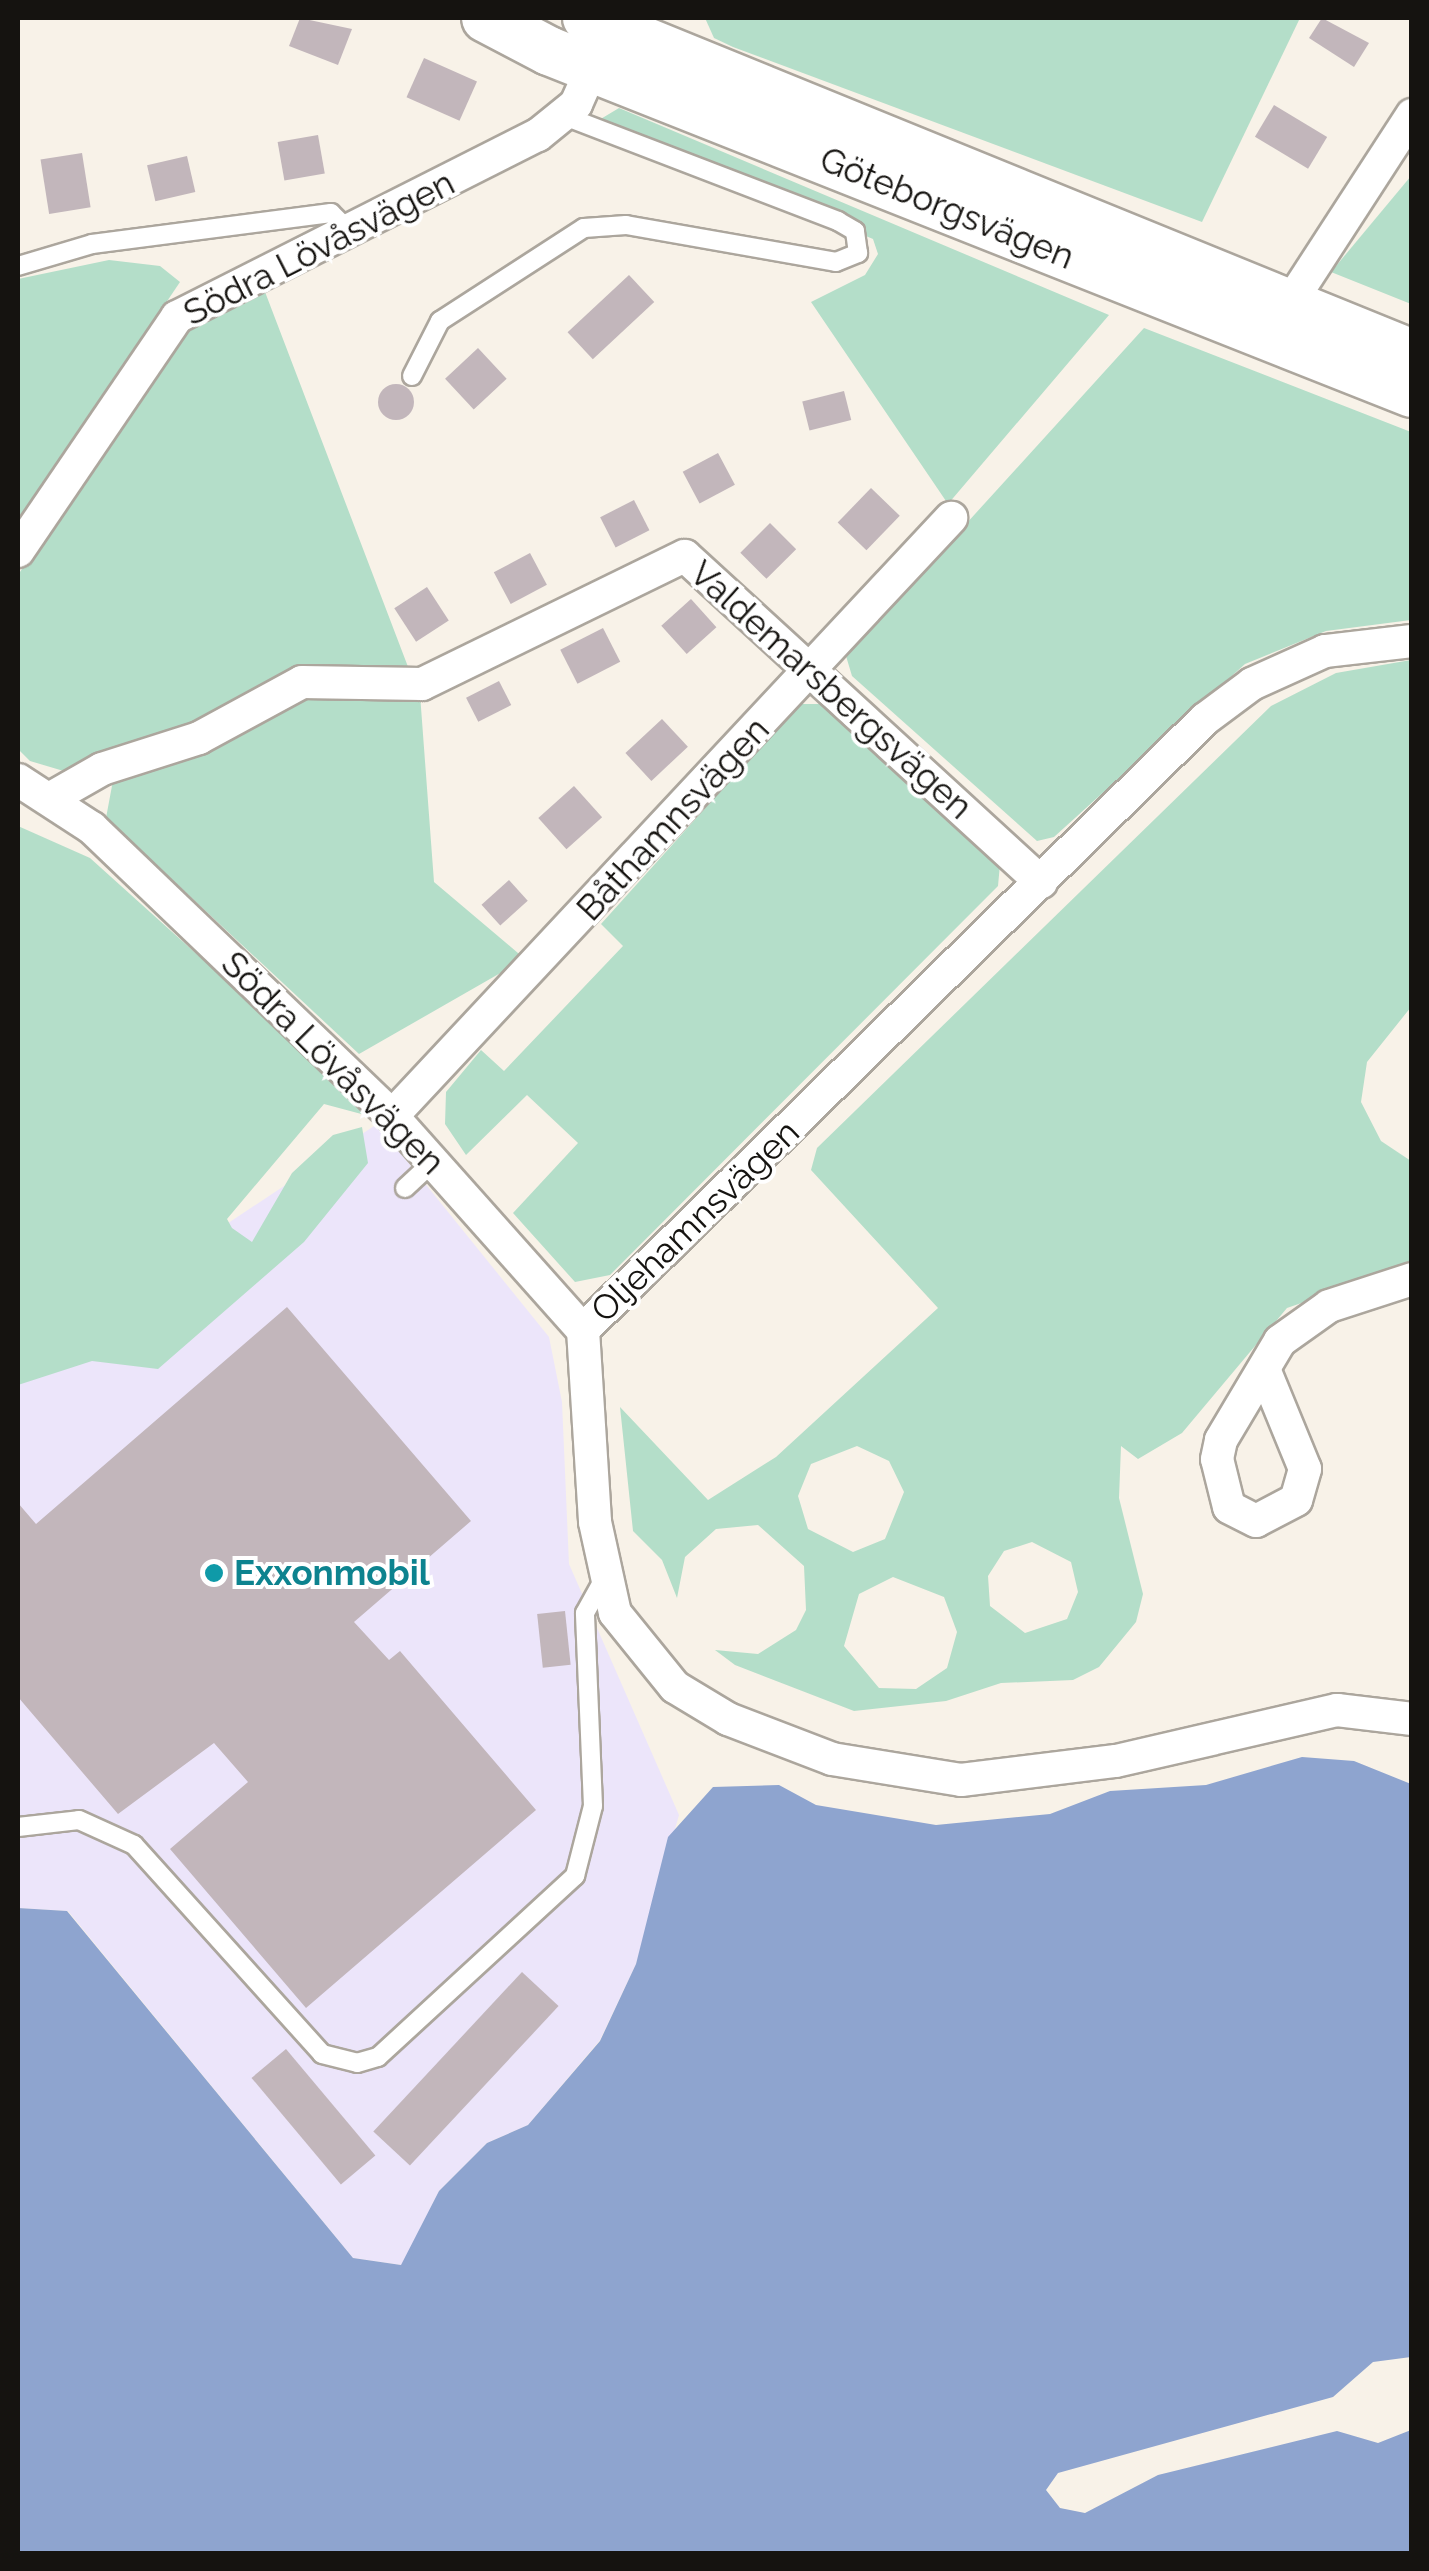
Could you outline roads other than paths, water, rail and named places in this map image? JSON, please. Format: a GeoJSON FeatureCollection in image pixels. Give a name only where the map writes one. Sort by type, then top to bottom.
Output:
{"type":"FeatureCollection","features":[{"type":"Feature","properties":{"kind":"main road","name":"Göteborgsvägen"},"geometry":{"type":"LineString","coordinates":[[486,18],[618,41],[1412,354]]}},
{"type":"Feature","properties":{"kind":"main road","name":"Göteborgsvägen"},"geometry":{"type":"LineString","coordinates":[[618,41],[1412,393]]}},
{"type":"Feature","properties":{"kind":"street"},"geometry":{"type":"LineString","coordinates":[[565,116],[618,41]]}},
{"type":"Feature","properties":{"kind":"street"},"geometry":{"type":"LineString","coordinates":[[1288,306],[1412,115]]}},
{"type":"Feature","properties":{"kind":"street","name":"Södra Lövåsvägen"},"geometry":{"type":"LineString","coordinates":[[18,550],[176,317],[565,116]]}},
{"type":"Feature","properties":{"kind":"street","name":"Båthamnsvägen"},"geometry":{"type":"LineString","coordinates":[[392,1116],[950,518]]}},
{"type":"Feature","properties":{"kind":"street","name":"Valdemarsbergsvägen"},"geometry":{"type":"LineString","coordinates":[[54,797],[102,769],[199,738],[302,682],[422,684],[685,556],[813,666],[1042,882]]}},
{"type":"Feature","properties":{"kind":"street","name":"Oljehamnsvägen"},"geometry":{"type":"LineString","coordinates":[[1412,641],[1325,652],[1252,684],[1042,882],[583,1330],[603,1580],[632,1643],[701,1706],[781,1743],[923,1778],[998,1778],[1116,1761],[1337,1710],[1412,1719]]}},
{"type":"Feature","properties":{"kind":"street","name":"Södra Lövåsvägen"},"geometry":{"type":"LineString","coordinates":[[18,780],[54,797],[392,1116],[583,1330]]}},
{"type":"Feature","properties":{"kind":"street"},"geometry":{"type":"LineString","coordinates":[[1264,1369],[1299,1320],[1412,1279]]}},
{"type":"Feature","properties":{"kind":"lane"},"geometry":{"type":"LineString","coordinates":[[412,376],[440,321],[584,228],[626,225],[836,262],[858,253],[855,232],[838,221],[565,116]]}},
{"type":"Feature","properties":{"kind":"lane"},"geometry":{"type":"LineString","coordinates":[[18,266],[92,244],[331,213],[348,231]]}},
{"type":"Feature","properties":{"kind":"lane"},"geometry":{"type":"LineString","coordinates":[[405,1188],[434,1161]]}},
{"type":"Feature","properties":{"kind":"lane"},"geometry":{"type":"LineString","coordinates":[[18,1827],[80,1820],[134,1845],[322,2054],[357,2063],[378,2057],[562,1894],[580,1865],[593,1806],[585,1613],[603,1580]]}},
{"type":"Feature","properties":{"kind":"water"},"geometry":{"type":"Polygon","coordinates":[[[1302,1757],[1354,1761],[1411,1784],[1411,2357],[1373,2362],[1333,2397],[1058,2473],[1046,2490],[1060,2508],[1085,2513],[1158,2475],[1337,2431],[1378,2443],[1411,2430],[1411,2553],[18,2553],[18,1908],[67,1911],[353,2258],[401,2265],[439,2191],[487,2143],[528,2125],[600,2041],[636,1964],[668,1837],[713,1787],[779,1785],[816,1805],[936,1825],[1050,1814],[1110,1791],[1206,1785],[1302,1757]]]}},
{"type":"Feature","properties":{"kind":"place","name":"Exxonmobil"},"geometry":{"type":"Point","coordinates":[214,1573]}}]}
